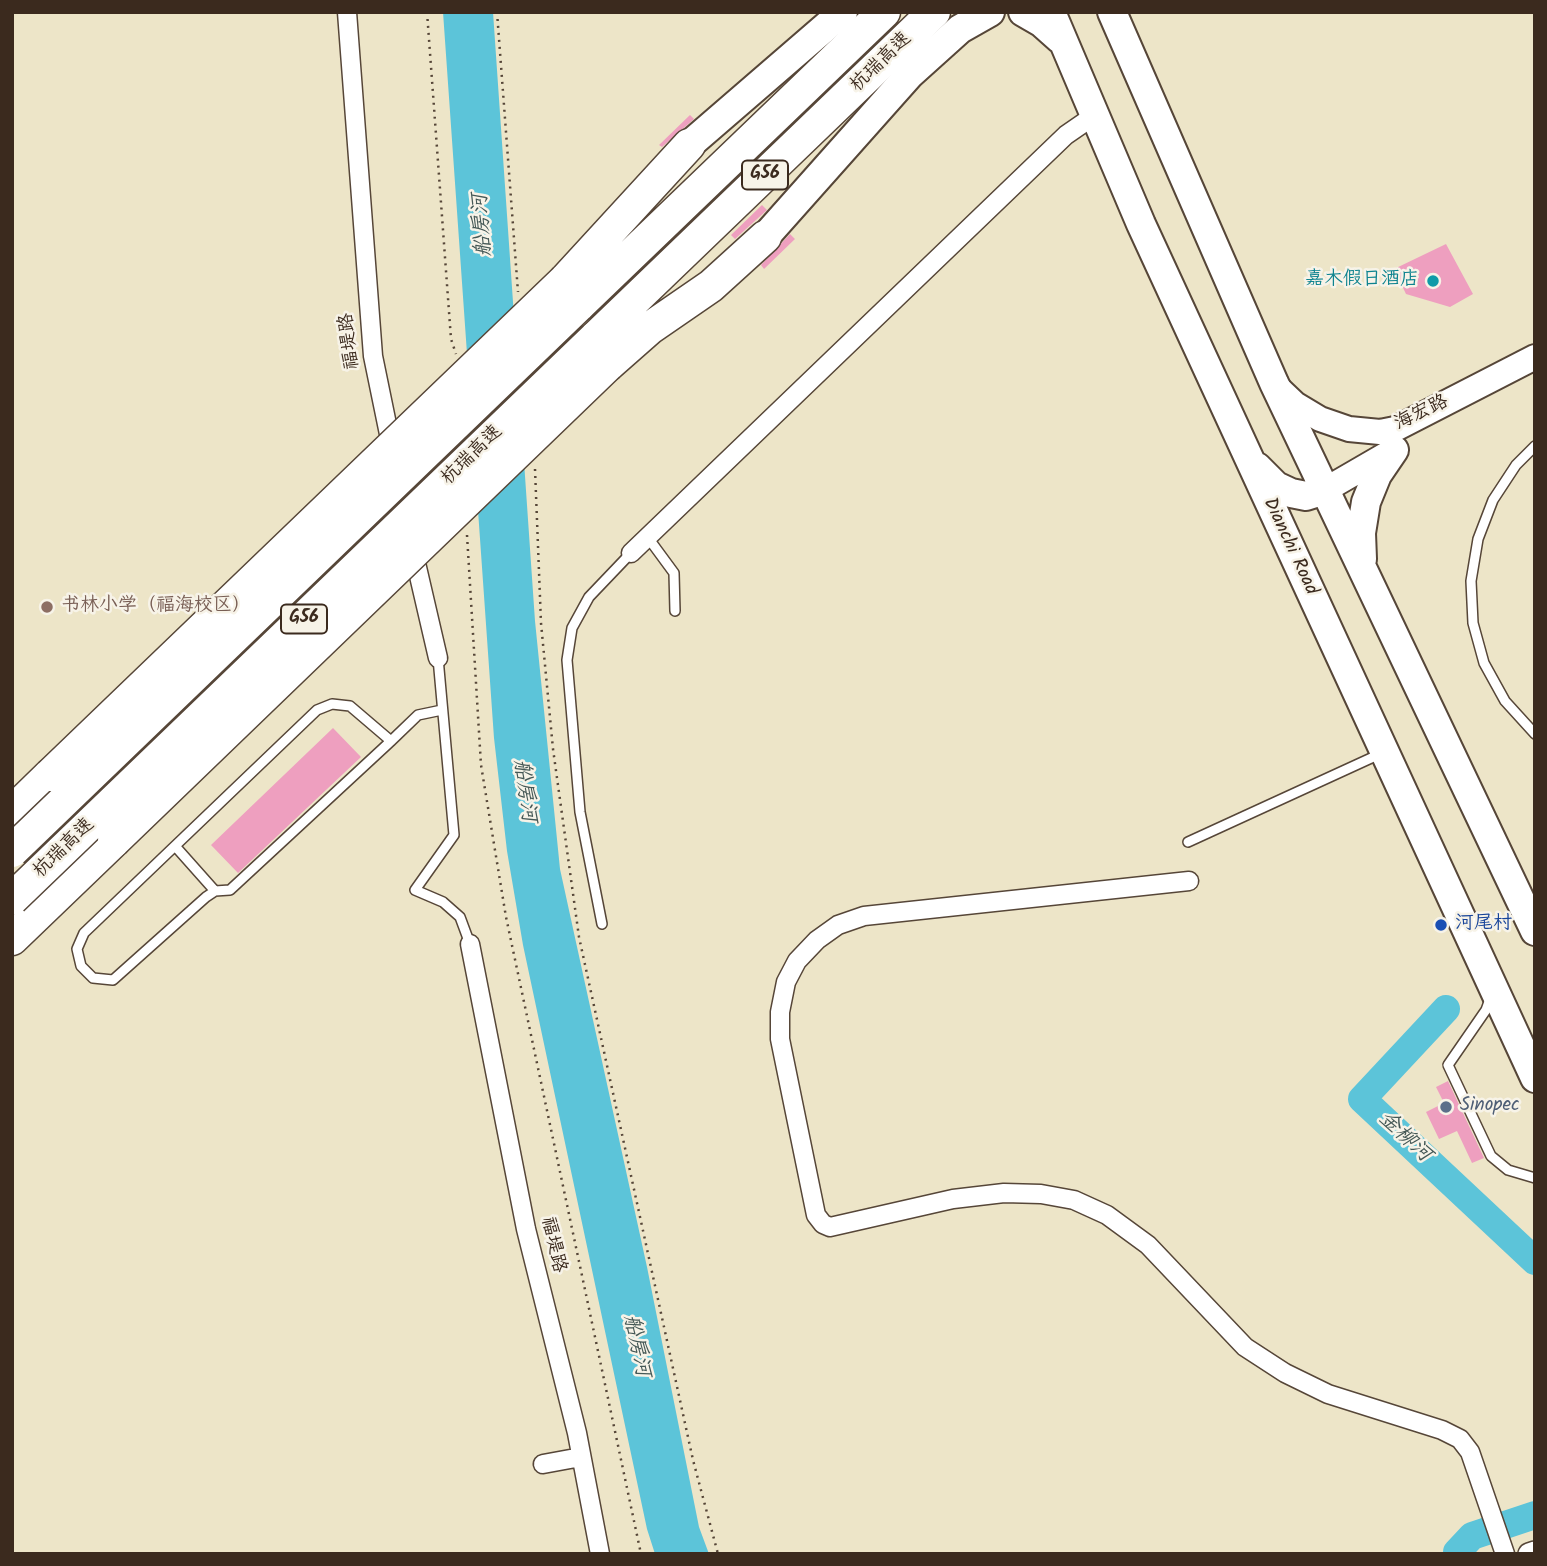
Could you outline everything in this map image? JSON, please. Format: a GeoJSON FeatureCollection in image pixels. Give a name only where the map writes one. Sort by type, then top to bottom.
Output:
{"type":"FeatureCollection","features":[{"type":"Feature","properties":{"kind":"highway","name":"杭瑞高速"},"geometry":{"type":"LineString","coordinates":[[12,851],[571,293],[884,12]]}},
{"type":"Feature","properties":{"kind":"highway","name":"杭瑞高速"},"geometry":{"type":"LineString","coordinates":[[12,900],[602,352],[934,12]]}},
{"type":"Feature","properties":{"kind":"highway"},"geometry":{"type":"LineString","coordinates":[[12,811],[571,293],[689,145]]}},
{"type":"Feature","properties":{"kind":"highway"},"geometry":{"type":"LineString","coordinates":[[12,939],[602,352],[650,328],[711,286],[765,237]]}},
{"type":"Feature","properties":{"kind":"main road"},"geometry":{"type":"LineString","coordinates":[[689,145],[843,12]]}},
{"type":"Feature","properties":{"kind":"main road"},"geometry":{"type":"LineString","coordinates":[[765,237],[910,74],[960,29],[990,12]]}},
{"type":"Feature","properties":{"kind":"main road"},"geometry":{"type":"LineString","coordinates":[[1023,12],[1042,23],[1064,44]]}},
{"type":"Feature","properties":{"kind":"main road","name":"Dianchi Road"},"geometry":{"type":"LineString","coordinates":[[1051,12],[1248,458],[1535,1078]]}},
{"type":"Feature","properties":{"kind":"main road"},"geometry":{"type":"LineString","coordinates":[[1112,12],[1274,383],[1535,931]]}},
{"type":"Feature","properties":{"kind":"main road","name":"海宏路"},"geometry":{"type":"LineString","coordinates":[[1274,383],[1295,404],[1320,419],[1349,429],[1380,432],[1395,429],[1535,357]]}},
{"type":"Feature","properties":{"kind":"main road","name":"海宏路"},"geometry":{"type":"LineString","coordinates":[[1325,490],[1535,375]]}},
{"type":"Feature","properties":{"kind":"main road"},"geometry":{"type":"LineString","coordinates":[[1366,579],[1361,548],[1363,517],[1374,481],[1394,450]]}},
{"type":"Feature","properties":{"kind":"main road"},"geometry":{"type":"LineString","coordinates":[[1248,458],[1276,486],[1291,493],[1306,496],[1325,490]]}},
{"type":"Feature","properties":{"kind":"street","name":"福堤路"},"geometry":{"type":"LineString","coordinates":[[347,12],[373,356],[438,658]]}},
{"type":"Feature","properties":{"kind":"street"},"geometry":{"type":"LineString","coordinates":[[631,553],[649,539],[1066,135],[1095,115]]}},
{"type":"Feature","properties":{"kind":"street"},"geometry":{"type":"LineString","coordinates":[[1189,881],[864,916],[838,925],[817,940],[797,961],[786,982],[780,1039],[816,1215],[822,1224],[830,1227],[953,1199],[1004,1193],[1041,1194],[1074,1200],[1107,1214],[1148,1245],[1245,1348],[1328,1394],[1443,1430],[1460,1439],[1470,1452],[1505,1554]]}},
{"type":"Feature","properties":{"kind":"street","name":"福堤路"},"geometry":{"type":"LineString","coordinates":[[470,944],[526,1229],[581,1457],[600,1554]]}},
{"type":"Feature","properties":{"kind":"street"},"geometry":{"type":"LineString","coordinates":[[543,1464],[581,1457]]}},
{"type":"Feature","properties":{"kind":"street"},"geometry":{"type":"LineString","coordinates":[[1529,1554],[1535,1552]]}},
{"type":"Feature","properties":{"kind":"lane"},"geometry":{"type":"LineString","coordinates":[[1535,446],[1516,465],[1493,500],[1478,539],[1471,581],[1473,623],[1484,663],[1505,701],[1535,734]]}},
{"type":"Feature","properties":{"kind":"lane"},"geometry":{"type":"LineString","coordinates":[[649,539],[674,573],[675,611]]}},
{"type":"Feature","properties":{"kind":"lane"},"geometry":{"type":"LineString","coordinates":[[602,924],[580,812],[567,660],[572,628],[589,597],[631,553]]}},
{"type":"Feature","properties":{"kind":"lane"},"geometry":{"type":"LineString","coordinates":[[438,658],[454,835],[415,890],[443,902],[460,917],[470,944]]}},
{"type":"Feature","properties":{"kind":"lane"},"geometry":{"type":"LineString","coordinates":[[391,741],[350,706],[332,704],[317,710],[84,933],[77,949],[81,966],[93,978],[113,979],[215,891],[230,890],[391,741],[418,715],[442,710]]}},
{"type":"Feature","properties":{"kind":"lane"},"geometry":{"type":"LineString","coordinates":[[1188,842],[1385,752]]}},
{"type":"Feature","properties":{"kind":"lane"},"geometry":{"type":"LineString","coordinates":[[175,846],[215,891]]}},
{"type":"Feature","properties":{"kind":"lane"},"geometry":{"type":"LineString","coordinates":[[1494,988],[1486,1010],[1448,1065],[1491,1156],[1508,1170],[1535,1178]]}},
{"type":"Feature","properties":{"kind":"path"},"geometry":{"type":"LineString","coordinates":[[427,12],[451,340],[457,356]]}},
{"type":"Feature","properties":{"kind":"path"},"geometry":{"type":"LineString","coordinates":[[497,12],[519,301]]}},
{"type":"Feature","properties":{"kind":"path"},"geometry":{"type":"LineString","coordinates":[[535,468],[541,611],[552,737],[579,937],[693,1460],[718,1554]]}},
{"type":"Feature","properties":{"kind":"path"},"geometry":{"type":"LineString","coordinates":[[467,526],[481,765],[506,917],[641,1554]]}},
{"type":"Feature","properties":{"kind":"water","name":"船房河"},"geometry":{"type":"Polygon","coordinates":[[[443,12],[493,12],[535,621],[560,869],[647,1267],[699,1527],[709,1554],[655,1554],[647,1529],[523,945],[507,851],[494,738],[443,12]]]}},
{"type":"Feature","properties":{"kind":"building"},"geometry":{"type":"Polygon","coordinates":[[[690,115],[694,119],[662,147],[659,145],[690,115]]]}},
{"type":"Feature","properties":{"kind":"building"},"geometry":{"type":"Polygon","coordinates":[[[762,205],[767,210],[735,239],[731,235],[762,205]]]}},
{"type":"Feature","properties":{"kind":"building"},"geometry":{"type":"Polygon","coordinates":[[[790,234],[795,239],[764,269],[761,265],[790,234]]]}},
{"type":"Feature","properties":{"kind":"building","name":"嘉木假日酒店"},"geometry":{"type":"Polygon","coordinates":[[[1446,244],[1473,294],[1450,307],[1406,294],[1394,269],[1446,244]]]}},
{"type":"Feature","properties":{"kind":"building"},"geometry":{"type":"Polygon","coordinates":[[[333,728],[361,757],[238,873],[211,845],[333,728]]]}},
{"type":"Feature","properties":{"kind":"building"},"geometry":{"type":"Polygon","coordinates":[[[1448,1081],[1484,1158],[1472,1163],[1457,1131],[1439,1139],[1426,1112],[1444,1103],[1436,1087],[1448,1081]]]}},
{"type":"Feature","properties":{"kind":"waterway","name":"金柳河"},"geometry":{"type":"LineString","coordinates":[[1446,1009],[1362,1099],[1535,1261]]}},
{"type":"Feature","properties":{"kind":"waterway","name":"金柳河"},"geometry":{"type":"LineString","coordinates":[[1457,1552],[1472,1536],[1535,1515]]}},
{"type":"Feature","properties":{"kind":"place","name":"嘉木假日酒店"},"geometry":{"type":"Point","coordinates":[1433,281]}},
{"type":"Feature","properties":{"kind":"place","name":"书林小学（福海校区）"},"geometry":{"type":"Point","coordinates":[47,607]}},
{"type":"Feature","properties":{"kind":"place","name":"河尾村"},"geometry":{"type":"Point","coordinates":[1441,925]}},
{"type":"Feature","properties":{"kind":"place","name":"Sinopec"},"geometry":{"type":"Point","coordinates":[1446,1107]}}]}
